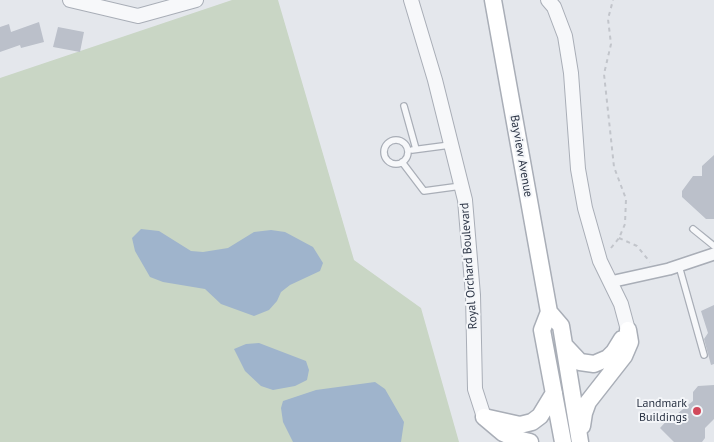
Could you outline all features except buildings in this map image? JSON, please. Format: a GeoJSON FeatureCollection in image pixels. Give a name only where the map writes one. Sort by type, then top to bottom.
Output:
{"type":"FeatureCollection","features":[{"type":"Feature","properties":{"kind":"main road","name":"Bayview Avenue"},"geometry":{"type":"LineString","coordinates":[[494,2],[549,312],[561,326],[581,442]]}},
{"type":"Feature","properties":{"kind":"main road","name":"Bayview Avenue"},"geometry":{"type":"LineString","coordinates":[[549,312],[542,330],[563,442]]}},
{"type":"Feature","properties":{"kind":"main road"},"geometry":{"type":"LineString","coordinates":[[565,346],[580,362],[594,364],[614,352],[628,330]]}},
{"type":"Feature","properties":{"kind":"main road"},"geometry":{"type":"LineString","coordinates":[[581,442],[584,412],[588,402],[624,356],[630,342],[628,330]]}},
{"type":"Feature","properties":{"kind":"main road"},"geometry":{"type":"LineString","coordinates":[[484,417],[520,425],[532,422],[540,416],[554,393]]}},
{"type":"Feature","properties":{"kind":"main road"},"geometry":{"type":"LineString","coordinates":[[484,417],[503,433],[530,442]]}},
{"type":"Feature","properties":{"kind":"street"},"geometry":{"type":"LineString","coordinates":[[70,0],[138,16],[171,4],[196,0]]}},
{"type":"Feature","properties":{"kind":"street","name":"Royal Orchard Boulevard"},"geometry":{"type":"LineString","coordinates":[[410,0],[434,80],[464,200],[470,247],[473,295],[475,389],[484,417]]}},
{"type":"Feature","properties":{"kind":"street"},"geometry":{"type":"LineString","coordinates":[[548,0],[554,7],[565,36],[571,73],[578,170],[585,208],[600,261],[621,304],[628,330]]}},
{"type":"Feature","properties":{"kind":"street"},"geometry":{"type":"LineString","coordinates":[[610,282],[679,266],[714,254]]}},
{"type":"Feature","properties":{"kind":"lane"},"geometry":{"type":"LineString","coordinates":[[404,106],[416,149]]}},
{"type":"Feature","properties":{"kind":"lane"},"geometry":{"type":"LineString","coordinates":[[392,140],[400,141],[406,145],[408,150],[407,156],[402,162],[395,163],[388,160],[384,153],[386,145],[392,140]]}},
{"type":"Feature","properties":{"kind":"lane"},"geometry":{"type":"LineString","coordinates":[[408,150],[451,144]]}},
{"type":"Feature","properties":{"kind":"lane"},"geometry":{"type":"LineString","coordinates":[[402,162],[424,191],[461,186]]}},
{"type":"Feature","properties":{"kind":"lane"},"geometry":{"type":"LineString","coordinates":[[693,229],[714,246]]}},
{"type":"Feature","properties":{"kind":"lane"},"geometry":{"type":"LineString","coordinates":[[679,266],[704,355]]}},
{"type":"Feature","properties":{"kind":"path"},"geometry":{"type":"LineString","coordinates":[[611,248],[619,238],[625,224],[626,199],[614,167],[604,74],[611,44],[608,19],[613,0]]}},
{"type":"Feature","properties":{"kind":"path"},"geometry":{"type":"LineString","coordinates":[[619,238],[637,246],[651,263]]}},
{"type":"Feature","properties":{"kind":"green space"},"geometry":{"type":"Polygon","coordinates":[[[232,0],[278,0],[354,260],[421,308],[459,442],[0,442],[0,78],[232,0]]]}},
{"type":"Feature","properties":{"kind":"water"},"geometry":{"type":"Polygon","coordinates":[[[141,229],[159,231],[191,251],[203,252],[228,248],[254,232],[271,230],[285,232],[313,247],[323,263],[320,271],[290,285],[281,292],[277,301],[269,310],[254,316],[221,304],[205,289],[163,282],[150,277],[135,251],[132,238],[141,229]]]}},
{"type":"Feature","properties":{"kind":"water"},"geometry":{"type":"Polygon","coordinates":[[[259,343],[306,361],[309,370],[307,380],[295,386],[273,390],[261,386],[245,371],[234,349],[246,344],[259,343]]]}},
{"type":"Feature","properties":{"kind":"water"},"geometry":{"type":"Polygon","coordinates":[[[375,382],[385,389],[404,422],[401,442],[293,442],[283,422],[281,408],[283,401],[316,390],[375,382]]]}},
{"type":"Feature","properties":{"kind":"place","name":"Landmark Buildings"},"geometry":{"type":"Point","coordinates":[697,411]}}]}
